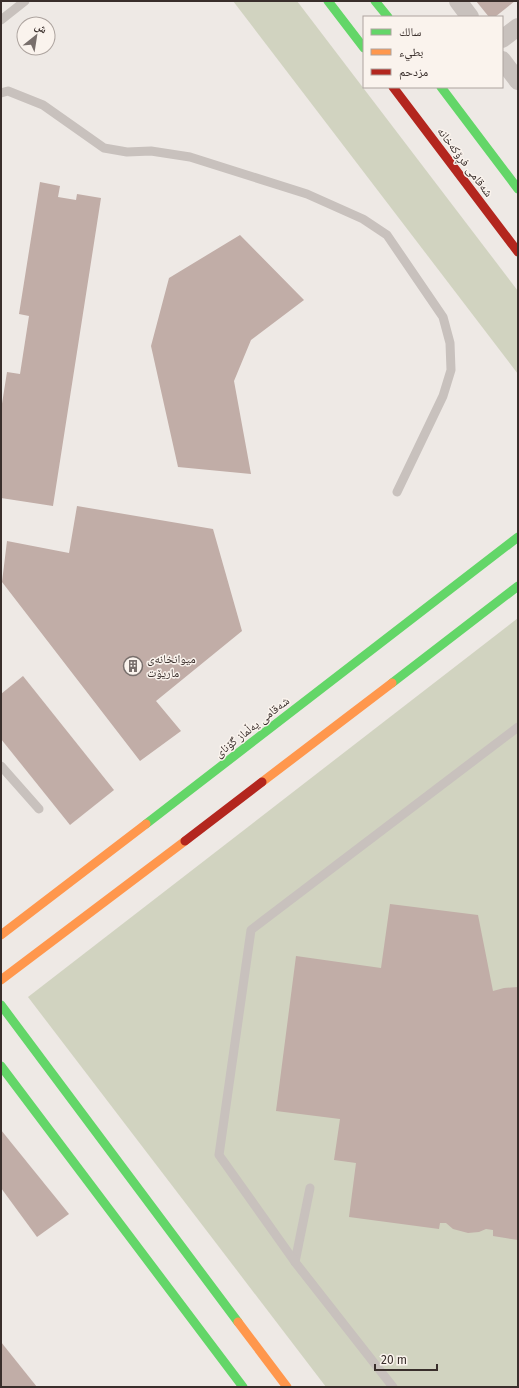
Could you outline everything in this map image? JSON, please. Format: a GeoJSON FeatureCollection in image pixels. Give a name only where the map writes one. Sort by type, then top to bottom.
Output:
{"type":"FeatureCollection","features":[{"type":"Feature","properties":{"kind":"street"},"geometry":{"type":"LineString","coordinates":[[328,1],[363,47]]}},
{"type":"Feature","properties":{"kind":"street"},"geometry":{"type":"LineString","coordinates":[[376,1],[387,16]]}},
{"type":"Feature","properties":{"kind":"street"},"geometry":{"type":"LineString","coordinates":[[458,1],[469,16]]}},
{"type":"Feature","properties":{"kind":"street"},"geometry":{"type":"LineString","coordinates":[[503,39],[518,28]]}},
{"type":"Feature","properties":{"kind":"street"},"geometry":{"type":"LineString","coordinates":[[503,61],[518,81]]}},
{"type":"Feature","properties":{"kind":"street","name":"شەقامی فڕۆکەخانە"},"geometry":{"type":"LineString","coordinates":[[394,88],[518,252]]}},
{"type":"Feature","properties":{"kind":"street"},"geometry":{"type":"LineString","coordinates":[[442,88],[518,189]]}},
{"type":"Feature","properties":{"kind":"street","name":"شەقامی یەڵماز گۆنای"},"geometry":{"type":"LineString","coordinates":[[1,935],[518,537]]}},
{"type":"Feature","properties":{"kind":"street"},"geometry":{"type":"LineString","coordinates":[[1,980],[380,693],[518,586]]}},
{"type":"Feature","properties":{"kind":"street"},"geometry":{"type":"LineString","coordinates":[[1,1005],[287,1387]]}},
{"type":"Feature","properties":{"kind":"street"},"geometry":{"type":"LineString","coordinates":[[1,1066],[243,1387]]}},
{"type":"Feature","properties":{"kind":"lane"},"geometry":{"type":"LineString","coordinates":[[1,20],[25,1]]}},
{"type":"Feature","properties":{"kind":"lane"},"geometry":{"type":"LineString","coordinates":[[1,93],[8,91],[43,105],[104,148],[127,152],[151,151],[190,157],[307,194],[363,219],[388,235],[443,318],[450,343],[450,370],[443,396],[397,492]]}},
{"type":"Feature","properties":{"kind":"lane"},"geometry":{"type":"LineString","coordinates":[[393,1387],[295,1262],[219,1154],[251,930],[518,727]]}},
{"type":"Feature","properties":{"kind":"lane"},"geometry":{"type":"LineString","coordinates":[[1,766],[39,809]]}},
{"type":"Feature","properties":{"kind":"lane"},"geometry":{"type":"LineString","coordinates":[[295,1262],[310,1188]]}},
{"type":"Feature","properties":{"kind":"green space"},"geometry":{"type":"Polygon","coordinates":[[[233,1],[297,1],[518,291],[518,374],[233,1]]]}},
{"type":"Feature","properties":{"kind":"green space"},"geometry":{"type":"Polygon","coordinates":[[[518,618],[518,1387],[326,1387],[28,997],[518,618]]]}},
{"type":"Feature","properties":{"kind":"building"},"geometry":{"type":"Polygon","coordinates":[[[476,1],[515,1],[496,16],[488,16],[476,1]]]}},
{"type":"Feature","properties":{"kind":"building"},"geometry":{"type":"Polygon","coordinates":[[[40,182],[60,186],[58,197],[76,200],[77,194],[101,198],[53,506],[1,498],[1,410],[7,372],[20,374],[29,316],[19,314],[40,182]]]}},
{"type":"Feature","properties":{"kind":"building"},"geometry":{"type":"Polygon","coordinates":[[[240,235],[304,300],[251,340],[234,381],[251,474],[178,467],[151,346],[169,278],[240,235]]]}},
{"type":"Feature","properties":{"kind":"building","name":"میوانخانەی ماریۆت"},"geometry":{"type":"Polygon","coordinates":[[[77,506],[213,529],[242,631],[156,701],[181,731],[140,761],[2,582],[7,541],[69,553],[77,506]]]}},
{"type":"Feature","properties":{"kind":"building"},"geometry":{"type":"Polygon","coordinates":[[[23,676],[114,790],[70,825],[1,739],[1,694],[23,676]]]}},
{"type":"Feature","properties":{"kind":"building"},"geometry":{"type":"Polygon","coordinates":[[[390,904],[478,915],[493,991],[504,988],[518,987],[518,1240],[493,1236],[493,1230],[486,1229],[479,1232],[468,1233],[453,1229],[446,1223],[440,1223],[439,1229],[349,1217],[356,1163],[334,1160],[340,1119],[276,1111],[296,956],[381,968],[390,904]]]}},
{"type":"Feature","properties":{"kind":"building"},"geometry":{"type":"Polygon","coordinates":[[[1,1130],[69,1214],[37,1237],[1,1188],[1,1130]]]}},
{"type":"Feature","properties":{"kind":"building"},"geometry":{"type":"Polygon","coordinates":[[[1,1342],[37,1387],[1,1387],[1,1342]]]}},
{"type":"Feature","properties":{"kind":"traffic: fast"},"geometry":{"type":"LineString","coordinates":[[328,1],[363,47]]}},
{"type":"Feature","properties":{"kind":"traffic: fast"},"geometry":{"type":"LineString","coordinates":[[375,1],[387,16]]}},
{"type":"Feature","properties":{"kind":"traffic: fast"},"geometry":{"type":"LineString","coordinates":[[442,88],[518,189]]}},
{"type":"Feature","properties":{"kind":"traffic: fast"},"geometry":{"type":"LineString","coordinates":[[146,824],[518,537]]}},
{"type":"Feature","properties":{"kind":"traffic: fast"},"geometry":{"type":"LineString","coordinates":[[392,683],[518,586]]}},
{"type":"Feature","properties":{"kind":"traffic: fast"},"geometry":{"type":"LineString","coordinates":[[1,1005],[238,1322]]}},
{"type":"Feature","properties":{"kind":"traffic: fast"},"geometry":{"type":"LineString","coordinates":[[1,1066],[243,1387]]}},
{"type":"Feature","properties":{"kind":"traffic: slow"},"geometry":{"type":"LineString","coordinates":[[262,782],[392,683]]}},
{"type":"Feature","properties":{"kind":"traffic: slow"},"geometry":{"type":"LineString","coordinates":[[1,935],[146,824]]}},
{"type":"Feature","properties":{"kind":"traffic: slow"},"geometry":{"type":"LineString","coordinates":[[1,980],[185,841]]}},
{"type":"Feature","properties":{"kind":"traffic: slow"},"geometry":{"type":"LineString","coordinates":[[238,1322],[287,1387]]}},
{"type":"Feature","properties":{"kind":"traffic: jam"},"geometry":{"type":"LineString","coordinates":[[394,88],[518,252]]}},
{"type":"Feature","properties":{"kind":"traffic: jam"},"geometry":{"type":"LineString","coordinates":[[185,841],[262,782]]}},
{"type":"Feature","properties":{"kind":"place","name":"میوانخانەی ماریۆت"},"geometry":{"type":"Point","coordinates":[133,666]}}]}
